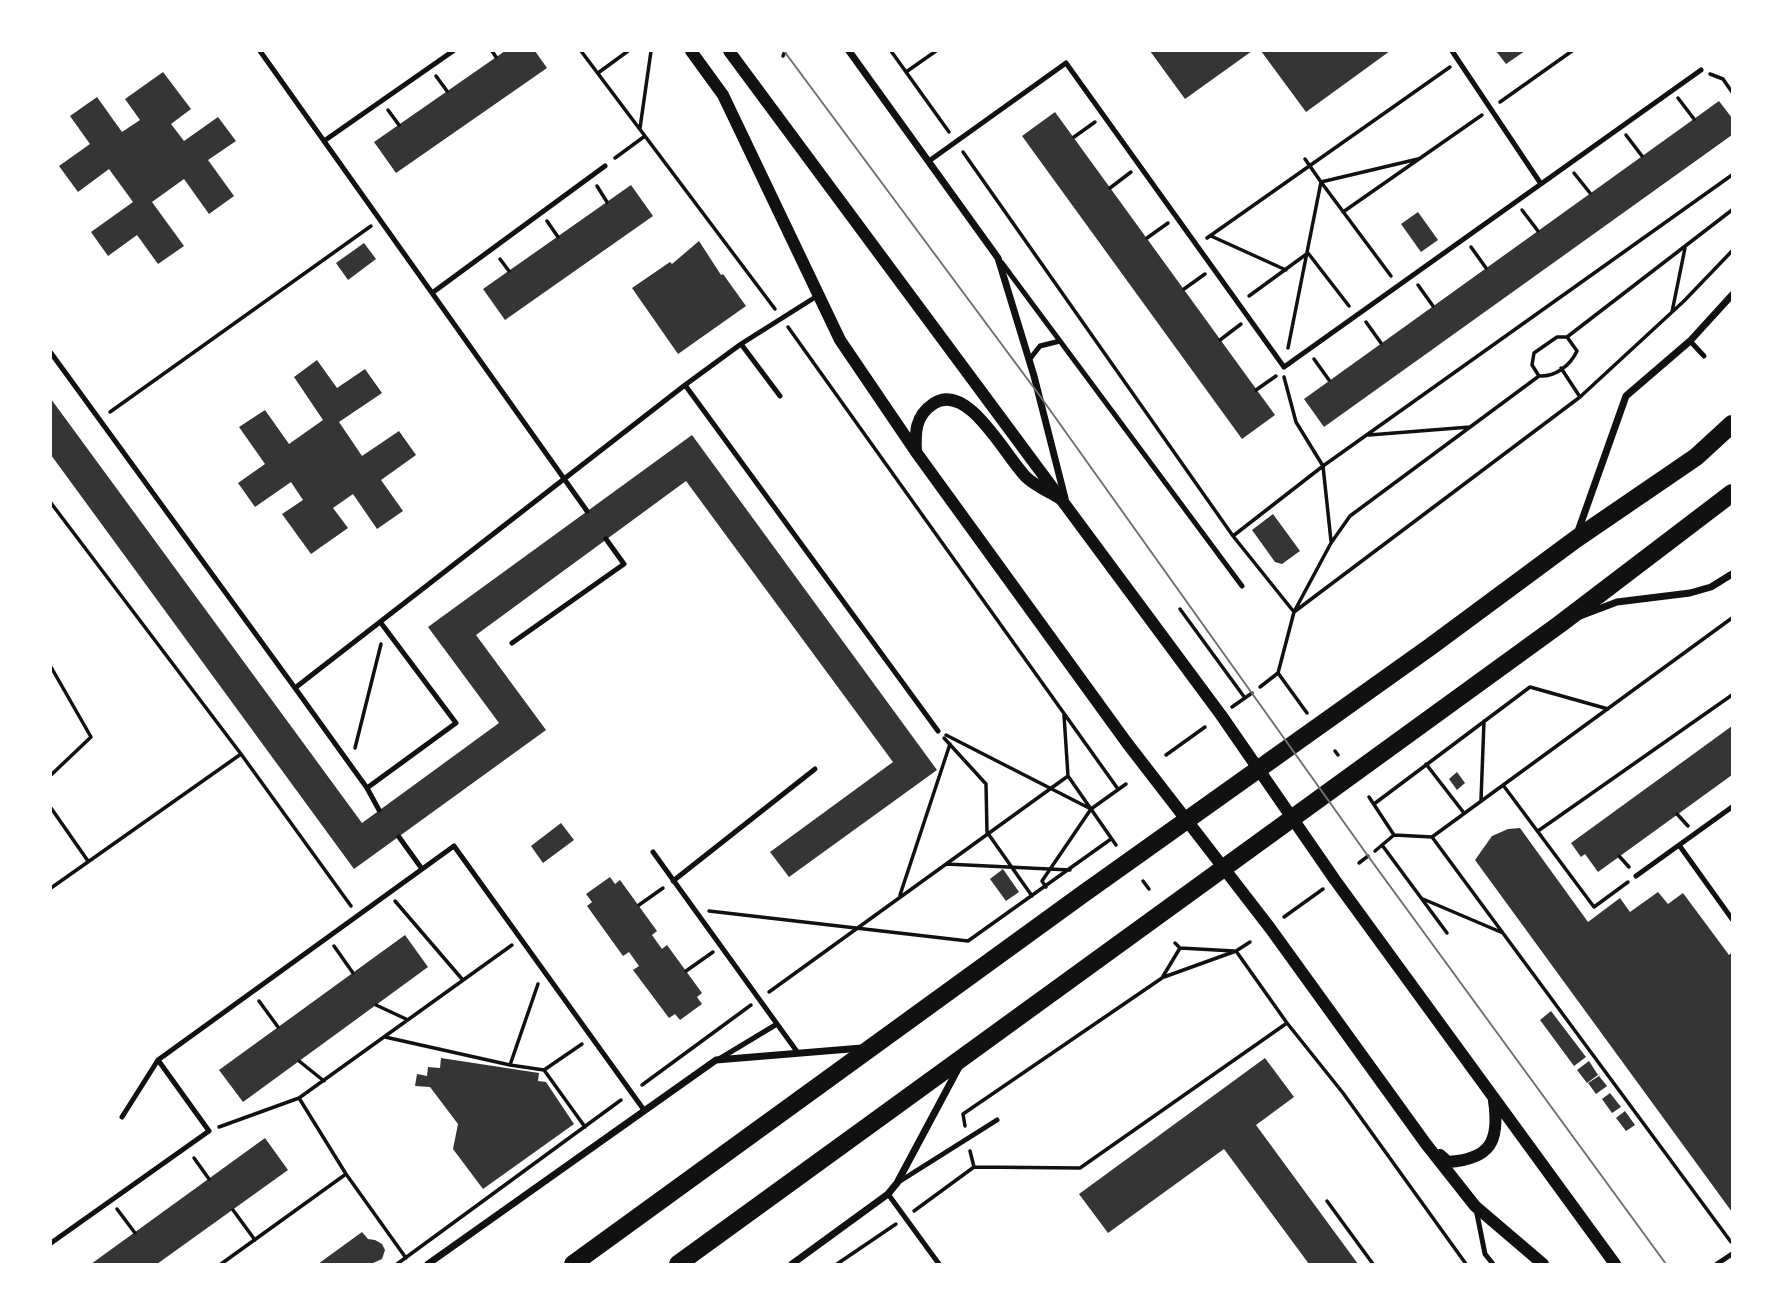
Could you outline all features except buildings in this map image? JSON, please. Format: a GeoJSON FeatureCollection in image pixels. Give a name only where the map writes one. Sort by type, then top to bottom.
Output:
{"type":"FeatureCollection","features":[{"type":"Feature","properties":{"kind":"main road"},"geometry":{"type":"LineString","coordinates":[[573,1264],[1576,539],[1696,457],[1732,424]]}},
{"type":"Feature","properties":{"kind":"main road"},"geometry":{"type":"LineString","coordinates":[[678,1264],[1560,624],[1732,493]]}},
{"type":"Feature","properties":{"kind":"street"},"geometry":{"type":"LineString","coordinates":[[691,51],[723,94],[840,340],[916,453],[1127,743],[1270,928],[1426,1143],[1475,1206],[1543,1264]]}},
{"type":"Feature","properties":{"kind":"street"},"geometry":{"type":"LineString","coordinates":[[729,51],[1066,502],[1615,1264]]}},
{"type":"Feature","properties":{"kind":"street"},"geometry":{"type":"LineString","coordinates":[[849,51],[998,258],[1030,360],[1066,502]]}},
{"type":"Feature","properties":{"kind":"street"},"geometry":{"type":"LineString","coordinates":[[1576,539],[1626,396],[1690,341],[1732,295]]}},
{"type":"Feature","properties":{"kind":"street"},"geometry":{"type":"LineString","coordinates":[[916,453],[915,427],[925,409],[938,401],[953,400],[971,408],[1028,478],[1066,502]]}},
{"type":"Feature","properties":{"kind":"street"},"geometry":{"type":"LineString","coordinates":[[1560,624],[1617,602],[1690,593],[1711,587],[1732,574]]}},
{"type":"Feature","properties":{"kind":"street"},"geometry":{"type":"LineString","coordinates":[[428,1264],[716,1060],[874,1047]]}},
{"type":"Feature","properties":{"kind":"street"},"geometry":{"type":"LineString","coordinates":[[792,1264],[888,1194],[897,1183],[964,1057]]}},
{"type":"Feature","properties":{"kind":"street"},"geometry":{"type":"LineString","coordinates":[[1426,1143],[1448,1162],[1467,1161],[1484,1153],[1493,1141],[1497,1123],[1494,1097]]}},
{"type":"Feature","properties":{"kind":"lane"},"geometry":{"type":"LineString","coordinates":[[260,51],[587,511]]}},
{"type":"Feature","properties":{"kind":"lane"},"geometry":{"type":"LineString","coordinates":[[324,141],[453,51]]}},
{"type":"Feature","properties":{"kind":"lane"},"geometry":{"type":"LineString","coordinates":[[1452,51],[1541,184]]}},
{"type":"Feature","properties":{"kind":"lane"},"geometry":{"type":"LineString","coordinates":[[929,162],[1066,63],[1284,367],[1701,70]]}},
{"type":"Feature","properties":{"kind":"lane"},"geometry":{"type":"LineString","coordinates":[[432,293],[605,166]]}},
{"type":"Feature","properties":{"kind":"lane"},"geometry":{"type":"LineString","coordinates":[[998,258],[1242,586]]}},
{"type":"Feature","properties":{"kind":"lane"},"geometry":{"type":"LineString","coordinates":[[295,688],[383,625],[563,478],[685,385],[741,344],[818,296]]}},
{"type":"Feature","properties":{"kind":"lane"},"geometry":{"type":"LineString","coordinates":[[1030,360],[1040,346],[1060,341]]}},
{"type":"Feature","properties":{"kind":"lane"},"geometry":{"type":"LineString","coordinates":[[1690,341],[1704,356]]}},
{"type":"Feature","properties":{"kind":"lane"},"geometry":{"type":"LineString","coordinates":[[741,344],[780,396]]}},
{"type":"Feature","properties":{"kind":"lane"},"geometry":{"type":"LineString","coordinates":[[51,353],[351,764],[379,810]]}},
{"type":"Feature","properties":{"kind":"lane"},"geometry":{"type":"LineString","coordinates":[[685,385],[938,731]]}},
{"type":"Feature","properties":{"kind":"lane"},"geometry":{"type":"LineString","coordinates":[[512,643],[624,564],[606,539]]}},
{"type":"Feature","properties":{"kind":"lane"},"geometry":{"type":"LineString","coordinates":[[367,788],[456,723],[383,625]]}},
{"type":"Feature","properties":{"kind":"lane"},"geometry":{"type":"LineString","coordinates":[[673,881],[815,769]]}},
{"type":"Feature","properties":{"kind":"lane"},"geometry":{"type":"LineString","coordinates":[[1636,876],[1732,807]]}},
{"type":"Feature","properties":{"kind":"lane"},"geometry":{"type":"LineString","coordinates":[[399,837],[422,869]]}},
{"type":"Feature","properties":{"kind":"lane"},"geometry":{"type":"LineString","coordinates":[[1679,845],[1732,919]]}},
{"type":"Feature","properties":{"kind":"lane"},"geometry":{"type":"LineString","coordinates":[[122,1117],[158,1060],[454,846],[644,1110]]}},
{"type":"Feature","properties":{"kind":"lane"},"geometry":{"type":"LineString","coordinates":[[653,852],[798,1053]]}},
{"type":"Feature","properties":{"kind":"lane"},"geometry":{"type":"LineString","coordinates":[[716,1060],[778,1024]]}},
{"type":"Feature","properties":{"kind":"lane"},"geometry":{"type":"LineString","coordinates":[[51,1243],[209,1131],[158,1060]]}},
{"type":"Feature","properties":{"kind":"lane"},"geometry":{"type":"LineString","coordinates":[[897,1183],[998,1119]]}},
{"type":"Feature","properties":{"kind":"lane"},"geometry":{"type":"LineString","coordinates":[[888,1194],[939,1264]]}},
{"type":"Feature","properties":{"kind":"lane"},"geometry":{"type":"LineString","coordinates":[[1475,1206],[1485,1254],[1493,1264]]}},
{"type":"Feature","properties":{"kind":"lane"},"geometry":{"type":"LineString","coordinates":[[1717,1264],[1732,1254]]}},
{"type":"Feature","properties":{"kind":"path"},"geometry":{"type":"LineString","coordinates":[[492,51],[496,57]]}},
{"type":"Feature","properties":{"kind":"path"},"geometry":{"type":"LineString","coordinates":[[581,51],[782,318],[1118,789]]}},
{"type":"Feature","properties":{"kind":"path"},"geometry":{"type":"LineString","coordinates":[[598,73],[628,51]]}},
{"type":"Feature","properties":{"kind":"path"},"geometry":{"type":"LineString","coordinates":[[640,129],[651,51]]}},
{"type":"Feature","properties":{"kind":"path"},"geometry":{"type":"LineString","coordinates":[[891,51],[1233,536],[1294,612]]}},
{"type":"Feature","properties":{"kind":"path"},"geometry":{"type":"LineString","coordinates":[[906,72],[936,51]]}},
{"type":"Feature","properties":{"kind":"path"},"geometry":{"type":"LineString","coordinates":[[1343,212],[1572,51]]}},
{"type":"Feature","properties":{"kind":"path"},"geometry":{"type":"LineString","coordinates":[[1197,246],[1459,61]]}},
{"type":"Feature","properties":{"kind":"path"},"geometry":{"type":"LineString","coordinates":[[430,67],[447,91]]}},
{"type":"Feature","properties":{"kind":"path"},"geometry":{"type":"LineString","coordinates":[[1701,70],[1723,79],[1732,92]]}},
{"type":"Feature","properties":{"kind":"path"},"geometry":{"type":"LineString","coordinates":[[1672,90],[1694,119]]}},
{"type":"Feature","properties":{"kind":"path"},"geometry":{"type":"LineString","coordinates":[[382,101],[398,125]]}},
{"type":"Feature","properties":{"kind":"path"},"geometry":{"type":"LineString","coordinates":[[1074,137],[1104,115]]}},
{"type":"Feature","properties":{"kind":"path"},"geometry":{"type":"LineString","coordinates":[[1620,127],[1642,156]]}},
{"type":"Feature","properties":{"kind":"path"},"geometry":{"type":"LineString","coordinates":[[605,166],[645,136]]}},
{"type":"Feature","properties":{"kind":"path"},"geometry":{"type":"LineString","coordinates":[[1305,159],[1398,286]]}},
{"type":"Feature","properties":{"kind":"path"},"geometry":{"type":"LineString","coordinates":[[1321,182],[1420,159]]}},
{"type":"Feature","properties":{"kind":"path"},"geometry":{"type":"LineString","coordinates":[[1568,164],[1590,194]]}},
{"type":"Feature","properties":{"kind":"path"},"geometry":{"type":"LineString","coordinates":[[1110,188],[1140,166]]}},
{"type":"Feature","properties":{"kind":"path"},"geometry":{"type":"LineString","coordinates":[[1233,536],[1323,466],[1732,174]]}},
{"type":"Feature","properties":{"kind":"path"},"geometry":{"type":"LineString","coordinates":[[590,177],[607,202]]}},
{"type":"Feature","properties":{"kind":"path"},"geometry":{"type":"LineString","coordinates":[[1284,367],[1321,182]]}},
{"type":"Feature","properties":{"kind":"path"},"geometry":{"type":"LineString","coordinates":[[1516,201],[1538,231]]}},
{"type":"Feature","properties":{"kind":"path"},"geometry":{"type":"LineString","coordinates":[[1539,376],[1532,365],[1534,354],[1557,337],[1567,337],[1732,210]]}},
{"type":"Feature","properties":{"kind":"path"},"geometry":{"type":"LineString","coordinates":[[1147,238],[1176,217]]}},
{"type":"Feature","properties":{"kind":"path"},"geometry":{"type":"LineString","coordinates":[[99,419],[380,220]]}},
{"type":"Feature","properties":{"kind":"path"},"geometry":{"type":"LineString","coordinates":[[1211,236],[1286,270]]}},
{"type":"Feature","properties":{"kind":"path"},"geometry":{"type":"LineString","coordinates":[[1464,238],[1486,268]]}},
{"type":"Feature","properties":{"kind":"path"},"geometry":{"type":"LineString","coordinates":[[1671,313],[1686,246]]}},
{"type":"Feature","properties":{"kind":"path"},"geometry":{"type":"LineString","coordinates":[[1294,612],[1580,397],[1671,313],[1732,251]]}},
{"type":"Feature","properties":{"kind":"path"},"geometry":{"type":"LineString","coordinates":[[1239,304],[1308,253]]}},
{"type":"Feature","properties":{"kind":"path"},"geometry":{"type":"LineString","coordinates":[[1308,253],[1381,343]]}},
{"type":"Feature","properties":{"kind":"path"},"geometry":{"type":"LineString","coordinates":[[1184,289],[1213,268]]}},
{"type":"Feature","properties":{"kind":"path"},"geometry":{"type":"LineString","coordinates":[[1411,276],[1433,306]]}},
{"type":"Feature","properties":{"kind":"path"},"geometry":{"type":"LineString","coordinates":[[1220,340],[1249,318]]}},
{"type":"Feature","properties":{"kind":"path"},"geometry":{"type":"LineString","coordinates":[[1260,687],[1278,673],[1294,612],[1331,543],[1350,516],[1539,376],[1550,377],[1573,360],[1577,351],[1567,337]]}},
{"type":"Feature","properties":{"kind":"path"},"geometry":{"type":"LineString","coordinates":[[1307,350],[1329,380]]}},
{"type":"Feature","properties":{"kind":"path"},"geometry":{"type":"LineString","coordinates":[[1561,369],[1580,397]]}},
{"type":"Feature","properties":{"kind":"path"},"geometry":{"type":"LineString","coordinates":[[1256,390],[1283,372],[1296,422],[1323,466],[1331,543]]}},
{"type":"Feature","properties":{"kind":"path"},"geometry":{"type":"LineString","coordinates":[[1366,436],[1472,427]]}},
{"type":"Feature","properties":{"kind":"path"},"geometry":{"type":"LineString","coordinates":[[51,503],[241,754],[358,916]]}},
{"type":"Feature","properties":{"kind":"path"},"geometry":{"type":"LineString","coordinates":[[1180,609],[1245,698]]}},
{"type":"Feature","properties":{"kind":"path"},"geometry":{"type":"LineString","coordinates":[[1375,851],[1394,835],[1432,838],[1732,618]]}},
{"type":"Feature","properties":{"kind":"path"},"geometry":{"type":"LineString","coordinates":[[351,764],[383,625]]}},
{"type":"Feature","properties":{"kind":"path"},"geometry":{"type":"LineString","coordinates":[[51,667],[91,737],[51,775]]}},
{"type":"Feature","properties":{"kind":"path"},"geometry":{"type":"LineString","coordinates":[[1278,673],[1307,713]]}},
{"type":"Feature","properties":{"kind":"path"},"geometry":{"type":"LineString","coordinates":[[1374,804],[1530,687],[1608,709]]}},
{"type":"Feature","properties":{"kind":"path"},"geometry":{"type":"LineString","coordinates":[[1231,708],[1252,693]]}},
{"type":"Feature","properties":{"kind":"path"},"geometry":{"type":"LineString","coordinates":[[1538,831],[1732,695]]}},
{"type":"Feature","properties":{"kind":"path"},"geometry":{"type":"LineString","coordinates":[[1064,713],[1068,776],[1116,845]]}},
{"type":"Feature","properties":{"kind":"path"},"geometry":{"type":"LineString","coordinates":[[1481,801],[1485,721]]}},
{"type":"Feature","properties":{"kind":"path"},"geometry":{"type":"LineString","coordinates":[[1166,755],[1205,727]]}},
{"type":"Feature","properties":{"kind":"path"},"geometry":{"type":"LineString","coordinates":[[938,731],[986,784],[986,832],[1032,896]]}},
{"type":"Feature","properties":{"kind":"path"},"geometry":{"type":"LineString","coordinates":[[938,731],[1091,808]]}},
{"type":"Feature","properties":{"kind":"path"},"geometry":{"type":"LineString","coordinates":[[899,896],[950,744]]}},
{"type":"Feature","properties":{"kind":"path"},"geometry":{"type":"LineString","coordinates":[[51,888],[241,754]]}},
{"type":"Feature","properties":{"kind":"path"},"geometry":{"type":"LineString","coordinates":[[1426,764],[1464,813]]}},
{"type":"Feature","properties":{"kind":"path"},"geometry":{"type":"LineString","coordinates":[[397,1264],[986,832],[1068,776]]}},
{"type":"Feature","properties":{"kind":"path"},"geometry":{"type":"LineString","coordinates":[[1046,887],[1042,881],[1091,808],[1126,783]]}},
{"type":"Feature","properties":{"kind":"path"},"geometry":{"type":"LineString","coordinates":[[1503,785],[1594,907],[1636,876]]}},
{"type":"Feature","properties":{"kind":"path"},"geometry":{"type":"LineString","coordinates":[[1369,797],[1394,835]]}},
{"type":"Feature","properties":{"kind":"path"},"geometry":{"type":"LineString","coordinates":[[51,808],[88,861]]}},
{"type":"Feature","properties":{"kind":"path"},"geometry":{"type":"LineString","coordinates":[[1432,838],[1732,1243]]}},
{"type":"Feature","properties":{"kind":"path"},"geometry":{"type":"LineString","coordinates":[[693,909],[968,941],[1111,839]]}},
{"type":"Feature","properties":{"kind":"path"},"geometry":{"type":"LineString","coordinates":[[1382,845],[1447,933]]}},
{"type":"Feature","properties":{"kind":"path"},"geometry":{"type":"LineString","coordinates":[[1359,863],[1368,856]]}},
{"type":"Feature","properties":{"kind":"path"},"geometry":{"type":"LineString","coordinates":[[943,864],[1070,870]]}},
{"type":"Feature","properties":{"kind":"path"},"geometry":{"type":"LineString","coordinates":[[639,905],[673,881]]}},
{"type":"Feature","properties":{"kind":"path"},"geometry":{"type":"LineString","coordinates":[[1143,881],[1149,889]]}},
{"type":"Feature","properties":{"kind":"path"},"geometry":{"type":"LineString","coordinates":[[1284,917],[1323,889]]}},
{"type":"Feature","properties":{"kind":"path"},"geometry":{"type":"LineString","coordinates":[[388,894],[462,979]]}},
{"type":"Feature","properties":{"kind":"path"},"geometry":{"type":"LineString","coordinates":[[1421,898],[1503,933]]}},
{"type":"Feature","properties":{"kind":"path"},"geometry":{"type":"LineString","coordinates":[[328,938],[353,973]]}},
{"type":"Feature","properties":{"kind":"path"},"geometry":{"type":"LineString","coordinates":[[209,1131],[299,1098],[521,939]]}},
{"type":"Feature","properties":{"kind":"path"},"geometry":{"type":"LineString","coordinates":[[1250,942],[1236,951],[1162,978],[963,1114],[974,1167],[1080,1168],[1287,1023]]}},
{"type":"Feature","properties":{"kind":"path"},"geometry":{"type":"LineString","coordinates":[[1175,943],[1180,948],[1236,951]]}},
{"type":"Feature","properties":{"kind":"path"},"geometry":{"type":"LineString","coordinates":[[686,971],[721,946]]}},
{"type":"Feature","properties":{"kind":"path"},"geometry":{"type":"LineString","coordinates":[[1162,978],[1180,948]]}},
{"type":"Feature","properties":{"kind":"path"},"geometry":{"type":"LineString","coordinates":[[1236,951],[1287,1023],[1343,1093],[1466,1264]]}},
{"type":"Feature","properties":{"kind":"path"},"geometry":{"type":"LineString","coordinates":[[510,1065],[543,969]]}},
{"type":"Feature","properties":{"kind":"path"},"geometry":{"type":"LineString","coordinates":[[253,992],[278,1027]]}},
{"type":"Feature","properties":{"kind":"path"},"geometry":{"type":"LineString","coordinates":[[376,1005],[406,1019]]}},
{"type":"Feature","properties":{"kind":"path"},"geometry":{"type":"LineString","coordinates":[[384,1037],[544,1070],[593,1037]]}},
{"type":"Feature","properties":{"kind":"path"},"geometry":{"type":"LineString","coordinates":[[299,1061],[324,1081]]}},
{"type":"Feature","properties":{"kind":"path"},"geometry":{"type":"LineString","coordinates":[[544,1070],[585,1127]]}},
{"type":"Feature","properties":{"kind":"path"},"geometry":{"type":"LineString","coordinates":[[1336,1098],[1343,1093]]}},
{"type":"Feature","properties":{"kind":"path"},"geometry":{"type":"LineString","coordinates":[[299,1098],[346,1174],[406,1258]]}},
{"type":"Feature","properties":{"kind":"path"},"geometry":{"type":"LineString","coordinates":[[186,1147],[209,1179]]}},
{"type":"Feature","properties":{"kind":"path"},"geometry":{"type":"LineString","coordinates":[[221,1264],[346,1174]]}},
{"type":"Feature","properties":{"kind":"path"},"geometry":{"type":"LineString","coordinates":[[111,1201],[135,1233]]}},
{"type":"Feature","properties":{"kind":"path"},"geometry":{"type":"LineString","coordinates":[[1327,1201],[1373,1264]]}},
{"type":"Feature","properties":{"kind":"path"},"geometry":{"type":"LineString","coordinates":[[233,1210],[255,1240]]}},
{"type":"Feature","properties":{"kind":"tram line"},"geometry":{"type":"LineString","coordinates":[[784,51],[1040,396],[1368,856],[1666,1264]]}}]}
